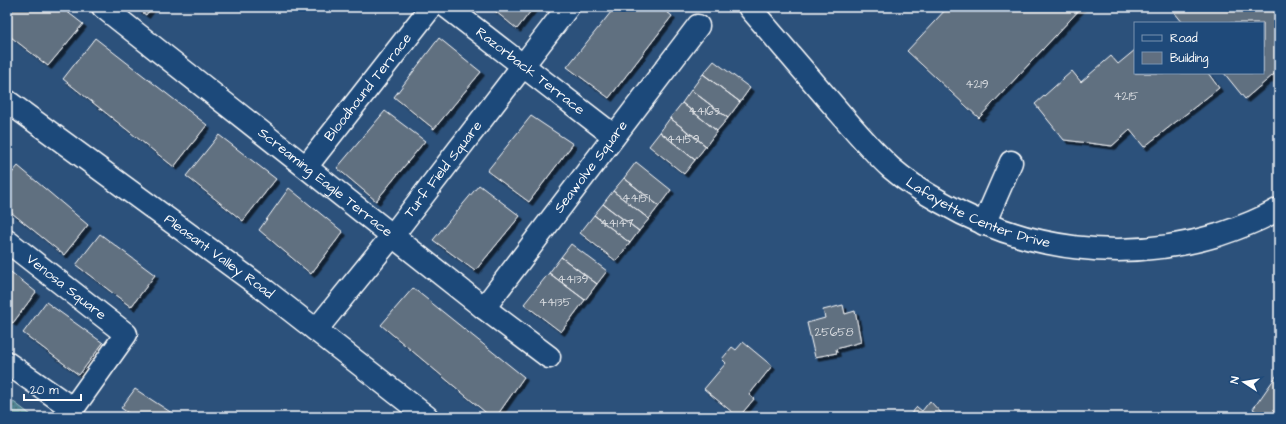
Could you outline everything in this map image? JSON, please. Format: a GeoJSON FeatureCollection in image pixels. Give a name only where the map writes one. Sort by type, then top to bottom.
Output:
{"type":"FeatureCollection","features":[{"type":"Feature","properties":{"kind":"street","name":"Screaming Eagle Terrace"},"geometry":{"type":"LineString","coordinates":[[103,7],[484,308],[549,357]]}},
{"type":"Feature","properties":{"kind":"street","name":"Bloodhound Terrace"},"geometry":{"type":"LineString","coordinates":[[306,167],[431,7]]}},
{"type":"Feature","properties":{"kind":"street","name":"Razorback Terrace"},"geometry":{"type":"LineString","coordinates":[[447,7],[614,136]]}},
{"type":"Feature","properties":{"kind":"street","name":"Turf Field Square"},"geometry":{"type":"LineString","coordinates":[[316,330],[393,235],[568,7]]}},
{"type":"Feature","properties":{"kind":"street","name":"Lafayette Center Drive"},"geometry":{"type":"LineString","coordinates":[[749,7],[864,142],[892,169],[924,192],[958,212],[984,224],[1054,244],[1094,250],[1134,250],[1196,241],[1236,229],[1279,209]]}},
{"type":"Feature","properties":{"kind":"street","name":"Seawolve Square"},"geometry":{"type":"LineString","coordinates":[[484,308],[698,26]]}},
{"type":"Feature","properties":{"kind":"street","name":"Pleasant Valley Road"},"geometry":{"type":"LineString","coordinates":[[7,101],[266,291],[427,417]]}},
{"type":"Feature","properties":{"kind":"street"},"geometry":{"type":"LineString","coordinates":[[984,224],[1011,162]]}},
{"type":"Feature","properties":{"kind":"street","name":"Venosa Square"},"geometry":{"type":"LineString","coordinates":[[7,241],[126,334],[70,413]]}},
{"type":"Feature","properties":{"kind":"street"},"geometry":{"type":"LineString","coordinates":[[7,363],[70,413]]}},
{"type":"Feature","properties":{"kind":"green space"},"geometry":{"type":"Polygon","coordinates":[[[7,397],[31,415],[30,417],[7,417],[7,397]]]}},
{"type":"Feature","properties":{"kind":"building"},"geometry":{"type":"Polygon","coordinates":[[[7,7],[61,7],[83,24],[48,66],[7,34],[7,7]]]}},
{"type":"Feature","properties":{"kind":"building"},"geometry":{"type":"Polygon","coordinates":[[[135,7],[152,7],[146,15],[135,7]]]}},
{"type":"Feature","properties":{"kind":"building"},"geometry":{"type":"Polygon","coordinates":[[[490,7],[534,7],[517,29],[490,7]]]}},
{"type":"Feature","properties":{"kind":"building"},"geometry":{"type":"Polygon","coordinates":[[[615,7],[661,7],[672,16],[609,98],[567,67],[615,7]]]}},
{"type":"Feature","properties":{"kind":"building"},"geometry":{"type":"Polygon","coordinates":[[[948,7],[1082,7],[979,118],[907,51],[948,7]]]}},
{"type":"Feature","properties":{"kind":"building"},"geometry":{"type":"Polygon","coordinates":[[[1170,7],[1279,7],[1279,70],[1245,99],[1225,74],[1264,74],[1264,22],[1182,22],[1170,7]]]}},
{"type":"Feature","properties":{"kind":"building"},"geometry":{"type":"Polygon","coordinates":[[[95,38],[207,125],[174,167],[63,79],[95,38]]]}},
{"type":"Feature","properties":{"kind":"building"},"geometry":{"type":"Polygon","coordinates":[[[439,38],[481,72],[434,129],[394,97],[439,38]]]}},
{"type":"Feature","properties":{"kind":"building"},"geometry":{"type":"Polygon","coordinates":[[[1134,51],[1134,74],[1209,74],[1219,88],[1144,147],[1130,130],[1112,146],[1064,140],[1035,104],[1072,71],[1081,82],[1111,56],[1118,64],[1134,51]]]}},
{"type":"Feature","properties":{"kind":"building"},"geometry":{"type":"Polygon","coordinates":[[[714,61],[750,88],[740,102],[703,74],[714,61]]]}},
{"type":"Feature","properties":{"kind":"building"},"geometry":{"type":"Polygon","coordinates":[[[703,74],[740,102],[728,118],[691,90],[703,74]]]}},
{"type":"Feature","properties":{"kind":"building"},"geometry":{"type":"Polygon","coordinates":[[[691,90],[728,118],[717,131],[682,103],[691,90]]]}},
{"type":"Feature","properties":{"kind":"building"},"geometry":{"type":"Polygon","coordinates":[[[682,103],[717,131],[706,146],[670,118],[682,103]]]}},
{"type":"Feature","properties":{"kind":"building"},"geometry":{"type":"Polygon","coordinates":[[[385,111],[425,141],[376,201],[337,168],[385,111]]]}},
{"type":"Feature","properties":{"kind":"building"},"geometry":{"type":"Polygon","coordinates":[[[531,116],[573,144],[529,202],[487,171],[531,116]]]}},
{"type":"Feature","properties":{"kind":"building"},"geometry":{"type":"Polygon","coordinates":[[[670,118],[706,146],[695,160],[660,132],[670,118]]]}},
{"type":"Feature","properties":{"kind":"building"},"geometry":{"type":"Polygon","coordinates":[[[660,132],[695,160],[684,174],[649,146],[660,132]]]}},
{"type":"Feature","properties":{"kind":"building"},"geometry":{"type":"Polygon","coordinates":[[[219,135],[276,179],[243,221],[186,176],[219,135]]]}},
{"type":"Feature","properties":{"kind":"building"},"geometry":{"type":"Polygon","coordinates":[[[636,162],[671,190],[659,206],[624,178],[636,162]]]}},
{"type":"Feature","properties":{"kind":"building"},"geometry":{"type":"Polygon","coordinates":[[[18,166],[88,225],[64,255],[7,209],[7,179],[18,166]]]}},
{"type":"Feature","properties":{"kind":"building"},"geometry":{"type":"Polygon","coordinates":[[[624,178],[659,206],[649,219],[613,191],[624,178]]]}},
{"type":"Feature","properties":{"kind":"building"},"geometry":{"type":"Polygon","coordinates":[[[479,185],[520,216],[475,271],[433,240],[479,185]]]}},
{"type":"Feature","properties":{"kind":"building"},"geometry":{"type":"Polygon","coordinates":[[[289,188],[343,232],[311,274],[259,230],[289,188]]]}},
{"type":"Feature","properties":{"kind":"building"},"geometry":{"type":"Polygon","coordinates":[[[613,191],[649,219],[639,231],[603,204],[613,191]]]}},
{"type":"Feature","properties":{"kind":"building"},"geometry":{"type":"Polygon","coordinates":[[[603,204],[639,231],[630,243],[594,215],[603,204]]]}},
{"type":"Feature","properties":{"kind":"building"},"geometry":{"type":"Polygon","coordinates":[[[594,215],[630,243],[616,261],[580,233],[594,215]]]}},
{"type":"Feature","properties":{"kind":"building"},"geometry":{"type":"Polygon","coordinates":[[[100,234],[155,275],[131,307],[76,265],[100,234]]]}},
{"type":"Feature","properties":{"kind":"building"},"geometry":{"type":"Polygon","coordinates":[[[571,244],[607,271],[597,284],[561,257],[571,244]]]}},
{"type":"Feature","properties":{"kind":"building"},"geometry":{"type":"Polygon","coordinates":[[[561,257],[597,284],[585,300],[549,273],[561,257]]]}},
{"type":"Feature","properties":{"kind":"building"},"geometry":{"type":"Polygon","coordinates":[[[7,269],[36,292],[13,323],[7,319],[7,269]]]}},
{"type":"Feature","properties":{"kind":"building"},"geometry":{"type":"Polygon","coordinates":[[[549,273],[585,300],[561,332],[524,304],[549,273]]]}},
{"type":"Feature","properties":{"kind":"building"},"geometry":{"type":"Polygon","coordinates":[[[413,288],[524,377],[496,417],[491,417],[381,325],[413,288]]]}},
{"type":"Feature","properties":{"kind":"building"},"geometry":{"type":"Polygon","coordinates":[[[46,302],[103,343],[79,375],[23,333],[46,302]]]}},
{"type":"Feature","properties":{"kind":"building"},"geometry":{"type":"Polygon","coordinates":[[[843,305],[845,314],[855,311],[861,342],[836,349],[837,353],[815,357],[807,323],[825,318],[823,310],[843,305]]]}},
{"type":"Feature","properties":{"kind":"building"},"geometry":{"type":"Polygon","coordinates":[[[743,342],[772,366],[749,395],[754,399],[738,417],[704,389],[726,363],[722,359],[732,347],[736,350],[743,342]]]}},
{"type":"Feature","properties":{"kind":"building"},"geometry":{"type":"Polygon","coordinates":[[[1279,372],[1279,417],[1264,417],[1253,409],[1279,372]]]}},
{"type":"Feature","properties":{"kind":"building"},"geometry":{"type":"Polygon","coordinates":[[[135,389],[178,417],[134,417],[121,408],[135,389]]]}},
{"type":"Feature","properties":{"kind":"building"},"geometry":{"type":"Polygon","coordinates":[[[930,401],[944,416],[908,417],[917,407],[922,411],[930,401]]]}}]}
